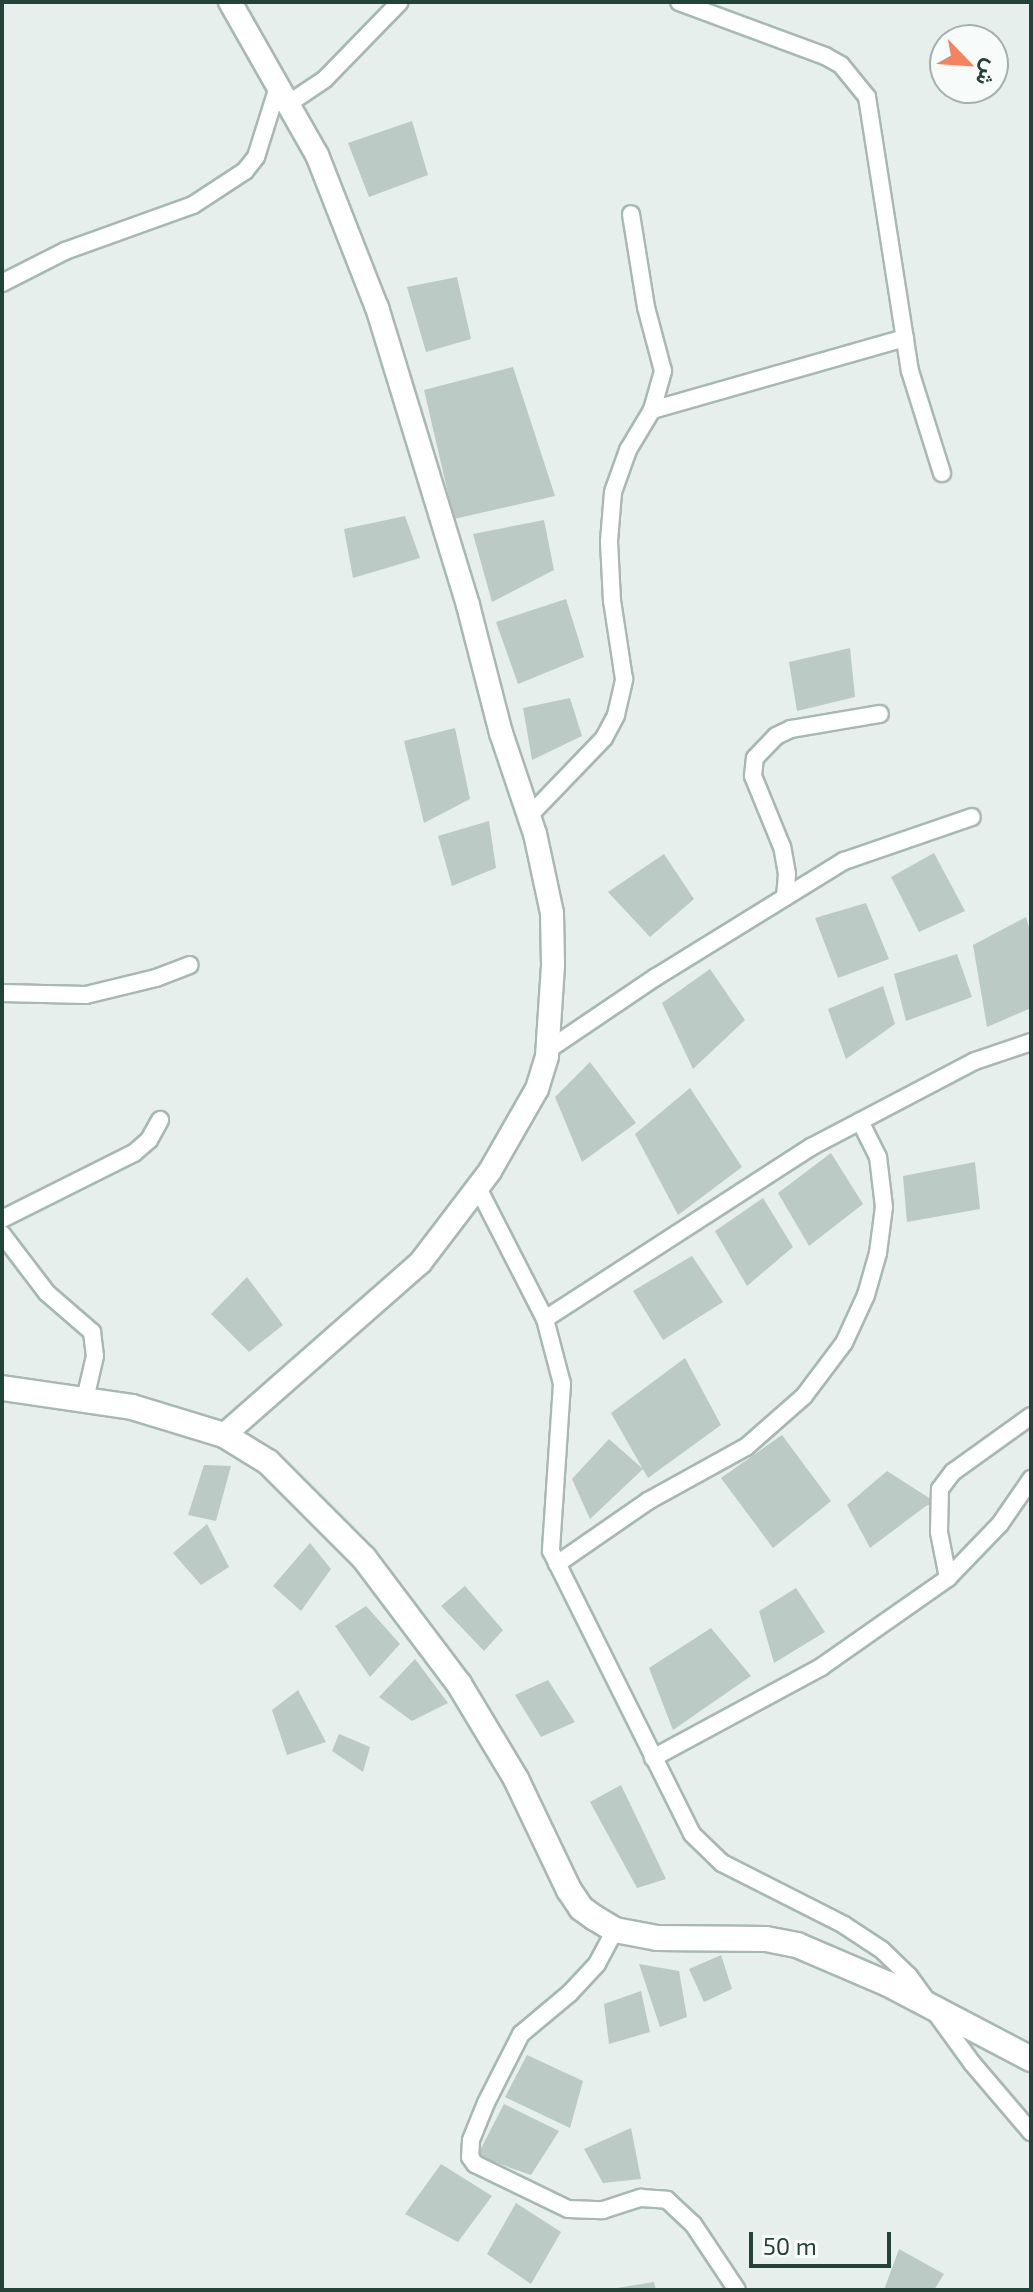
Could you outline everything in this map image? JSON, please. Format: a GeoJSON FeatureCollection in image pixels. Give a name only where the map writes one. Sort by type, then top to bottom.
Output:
{"type":"FeatureCollection","features":[{"type":"Feature","properties":{"kind":"main road"},"geometry":{"type":"LineString","coordinates":[[2,1388],[132,1407],[224,1435],[268,1462],[364,1558],[459,1684],[494,1740],[581,1908],[615,1930],[657,1938],[766,1939],[797,1945],[852,1966],[1031,2059]]}},
{"type":"Feature","properties":{"kind":"street"},"geometry":{"type":"LineString","coordinates":[[224,1435],[420,1263],[478,1188],[508,1143],[537,1089],[548,1050],[552,913],[529,816],[501,733],[468,605],[377,308],[317,155],[230,2]]}},
{"type":"Feature","properties":{"kind":"street"},"geometry":{"type":"LineString","coordinates":[[2,283],[65,251],[193,205],[245,171],[256,157],[283,95],[325,79],[400,2]]}},
{"type":"Feature","properties":{"kind":"street"},"geometry":{"type":"LineString","coordinates":[[679,2],[825,56],[857,82],[867,97],[910,371],[942,473]]}},
{"type":"Feature","properties":{"kind":"street"},"geometry":{"type":"LineString","coordinates":[[529,816],[604,738],[616,715],[624,679],[612,601],[609,541],[613,492],[628,450],[652,410],[663,371],[646,307],[631,214]]}},
{"type":"Feature","properties":{"kind":"street"},"geometry":{"type":"LineString","coordinates":[[652,410],[905,338]]}},
{"type":"Feature","properties":{"kind":"street"},"geometry":{"type":"LineString","coordinates":[[785,897],[787,874],[782,847],[753,776],[755,758],[776,736],[791,729],[880,714]]}},
{"type":"Feature","properties":{"kind":"street"},"geometry":{"type":"LineString","coordinates":[[548,1050],[844,861],[972,817]]}},
{"type":"Feature","properties":{"kind":"street"},"geometry":{"type":"LineString","coordinates":[[2,993],[86,995],[156,978],[190,965]]}},
{"type":"Feature","properties":{"kind":"street"},"geometry":{"type":"LineString","coordinates":[[545,1319],[811,1147],[975,1061],[1031,1042]]}},
{"type":"Feature","properties":{"kind":"street"},"geometry":{"type":"LineString","coordinates":[[2,1219],[134,1153],[149,1140],[160,1120]]}},
{"type":"Feature","properties":{"kind":"street"},"geometry":{"type":"LineString","coordinates":[[557,1564],[648,1501],[746,1447],[804,1396],[844,1343],[866,1295],[878,1253],[884,1207],[878,1157],[860,1121]]}},
{"type":"Feature","properties":{"kind":"street"},"geometry":{"type":"LineString","coordinates":[[478,1188],[545,1319],[564,1397],[550,1531],[551,1551],[692,1834],[707,1852],[863,1937],[909,1976],[925,2003],[1031,2132]]}},
{"type":"Feature","properties":{"kind":"street"},"geometry":{"type":"LineString","coordinates":[[2,1234],[47,1293],[92,1332],[95,1356],[85,1399]]}},
{"type":"Feature","properties":{"kind":"street"},"geometry":{"type":"LineString","coordinates":[[948,1578],[939,1532],[940,1489],[953,1472],[1031,1416]]}},
{"type":"Feature","properties":{"kind":"street"},"geometry":{"type":"LineString","coordinates":[[653,1758],[821,1667],[948,1578],[1000,1524],[1031,1479]]}},
{"type":"Feature","properties":{"kind":"street"},"geometry":{"type":"LineString","coordinates":[[615,1930],[597,1964],[570,1993],[521,2034],[476,2128],[469,2149],[470,2157],[475,2164],[568,2209],[603,2210],[641,2198],[667,2200],[693,2224],[737,2290]]}},
{"type":"Feature","properties":{"kind":"building"},"geometry":{"type":"Polygon","coordinates":[[[412,121],[428,175],[369,197],[348,143],[412,121]]]}},
{"type":"Feature","properties":{"kind":"building"},"geometry":{"type":"Polygon","coordinates":[[[457,277],[471,339],[426,352],[407,287],[457,277]]]}},
{"type":"Feature","properties":{"kind":"building"},"geometry":{"type":"Polygon","coordinates":[[[513,367],[555,496],[454,519],[424,390],[513,367]]]}},
{"type":"Feature","properties":{"kind":"building"},"geometry":{"type":"Polygon","coordinates":[[[405,516],[420,558],[353,578],[344,529],[405,516]]]}},
{"type":"Feature","properties":{"kind":"building"},"geometry":{"type":"Polygon","coordinates":[[[544,520],[554,570],[492,602],[473,534],[544,520]]]}},
{"type":"Feature","properties":{"kind":"building"},"geometry":{"type":"Polygon","coordinates":[[[566,599],[584,657],[518,684],[496,622],[566,599]]]}},
{"type":"Feature","properties":{"kind":"building"},"geometry":{"type":"Polygon","coordinates":[[[850,648],[855,697],[797,711],[789,662],[850,648]]]}},
{"type":"Feature","properties":{"kind":"building"},"geometry":{"type":"Polygon","coordinates":[[[570,698],[582,736],[532,760],[523,708],[570,698]]]}},
{"type":"Feature","properties":{"kind":"building"},"geometry":{"type":"Polygon","coordinates":[[[455,728],[470,799],[424,823],[404,741],[455,728]]]}},
{"type":"Feature","properties":{"kind":"building"},"geometry":{"type":"Polygon","coordinates":[[[489,821],[496,868],[452,886],[438,836],[489,821]]]}},
{"type":"Feature","properties":{"kind":"building"},"geometry":{"type":"Polygon","coordinates":[[[934,853],[965,911],[919,932],[891,877],[934,853]]]}},
{"type":"Feature","properties":{"kind":"building"},"geometry":{"type":"Polygon","coordinates":[[[664,854],[694,899],[650,937],[608,892],[664,854]]]}},
{"type":"Feature","properties":{"kind":"building"},"geometry":{"type":"Polygon","coordinates":[[[866,903],[889,959],[838,978],[815,918],[866,903]]]}},
{"type":"Feature","properties":{"kind":"building"},"geometry":{"type":"Polygon","coordinates":[[[1026,917],[1031,934],[1031,1008],[987,1027],[973,945],[1026,917]]]}},
{"type":"Feature","properties":{"kind":"building"},"geometry":{"type":"Polygon","coordinates":[[[957,954],[972,997],[906,1021],[894,974],[957,954]]]}},
{"type":"Feature","properties":{"kind":"building"},"geometry":{"type":"Polygon","coordinates":[[[710,969],[745,1020],[693,1069],[662,1003],[710,969]]]}},
{"type":"Feature","properties":{"kind":"building"},"geometry":{"type":"Polygon","coordinates":[[[883,986],[895,1024],[846,1059],[828,1009],[883,986]]]}},
{"type":"Feature","properties":{"kind":"building"},"geometry":{"type":"Polygon","coordinates":[[[590,1062],[636,1123],[582,1162],[555,1097],[590,1062]]]}},
{"type":"Feature","properties":{"kind":"building"},"geometry":{"type":"Polygon","coordinates":[[[690,1088],[742,1167],[678,1215],[635,1134],[690,1088]]]}},
{"type":"Feature","properties":{"kind":"building"},"geometry":{"type":"Polygon","coordinates":[[[831,1153],[863,1204],[809,1246],[778,1193],[831,1153]]]}},
{"type":"Feature","properties":{"kind":"building"},"geometry":{"type":"Polygon","coordinates":[[[975,1162],[980,1209],[907,1222],[903,1176],[975,1162]]]}},
{"type":"Feature","properties":{"kind":"building"},"geometry":{"type":"Polygon","coordinates":[[[763,1198],[793,1247],[747,1286],[715,1231],[763,1198]]]}},
{"type":"Feature","properties":{"kind":"building"},"geometry":{"type":"Polygon","coordinates":[[[692,1256],[723,1302],[663,1340],[633,1291],[692,1256]]]}},
{"type":"Feature","properties":{"kind":"building"},"geometry":{"type":"Polygon","coordinates":[[[247,1277],[283,1325],[249,1352],[211,1314],[247,1277]]]}},
{"type":"Feature","properties":{"kind":"building"},"geometry":{"type":"Polygon","coordinates":[[[685,1358],[721,1425],[648,1478],[611,1413],[685,1358]]]}},
{"type":"Feature","properties":{"kind":"building"},"geometry":{"type":"Polygon","coordinates":[[[782,1435],[831,1501],[773,1548],[721,1478],[782,1435]]]}},
{"type":"Feature","properties":{"kind":"building"},"geometry":{"type":"Polygon","coordinates":[[[609,1439],[643,1469],[590,1519],[572,1479],[609,1439]]]}},
{"type":"Feature","properties":{"kind":"building"},"geometry":{"type":"Polygon","coordinates":[[[204,1465],[231,1466],[216,1521],[188,1515],[204,1465]]]}},
{"type":"Feature","properties":{"kind":"building"},"geometry":{"type":"Polygon","coordinates":[[[887,1471],[937,1503],[926,1506],[870,1548],[847,1505],[887,1471]]]}},
{"type":"Feature","properties":{"kind":"building"},"geometry":{"type":"Polygon","coordinates":[[[207,1524],[229,1567],[201,1585],[173,1553],[207,1524]]]}},
{"type":"Feature","properties":{"kind":"building"},"geometry":{"type":"Polygon","coordinates":[[[310,1543],[331,1569],[301,1611],[273,1586],[310,1543]]]}},
{"type":"Feature","properties":{"kind":"building"},"geometry":{"type":"Polygon","coordinates":[[[465,1586],[503,1630],[484,1651],[441,1606],[465,1586]]]}},
{"type":"Feature","properties":{"kind":"building"},"geometry":{"type":"Polygon","coordinates":[[[796,1588],[825,1632],[774,1663],[759,1611],[796,1588]]]}},
{"type":"Feature","properties":{"kind":"building"},"geometry":{"type":"Polygon","coordinates":[[[366,1606],[400,1644],[370,1677],[335,1626],[366,1606]]]}},
{"type":"Feature","properties":{"kind":"building"},"geometry":{"type":"Polygon","coordinates":[[[711,1628],[751,1676],[673,1730],[649,1668],[711,1628]]]}},
{"type":"Feature","properties":{"kind":"building"},"geometry":{"type":"Polygon","coordinates":[[[415,1659],[448,1703],[412,1721],[379,1697],[415,1659]]]}},
{"type":"Feature","properties":{"kind":"building"},"geometry":{"type":"Polygon","coordinates":[[[548,1680],[575,1722],[541,1737],[515,1695],[548,1680]]]}},
{"type":"Feature","properties":{"kind":"building"},"geometry":{"type":"Polygon","coordinates":[[[298,1690],[326,1742],[287,1755],[272,1710],[298,1690]]]}},
{"type":"Feature","properties":{"kind":"building"},"geometry":{"type":"Polygon","coordinates":[[[339,1734],[370,1747],[363,1772],[332,1751],[339,1734]]]}},
{"type":"Feature","properties":{"kind":"building"},"geometry":{"type":"Polygon","coordinates":[[[621,1785],[666,1879],[637,1888],[590,1802],[621,1785]]]}},
{"type":"Feature","properties":{"kind":"building"},"geometry":{"type":"Polygon","coordinates":[[[721,1955],[732,1989],[704,2002],[689,1969],[721,1955]]]}},
{"type":"Feature","properties":{"kind":"building"},"geometry":{"type":"Polygon","coordinates":[[[639,1964],[679,1971],[687,2017],[660,2027],[639,1964]]]}},
{"type":"Feature","properties":{"kind":"building"},"geometry":{"type":"Polygon","coordinates":[[[641,1991],[650,2032],[609,2044],[604,2004],[641,1991]]]}},
{"type":"Feature","properties":{"kind":"building"},"geometry":{"type":"Polygon","coordinates":[[[527,2055],[583,2081],[570,2128],[505,2097],[527,2055]]]}},
{"type":"Feature","properties":{"kind":"building"},"geometry":{"type":"Polygon","coordinates":[[[504,2104],[559,2131],[531,2175],[477,2156],[504,2104]]]}},
{"type":"Feature","properties":{"kind":"building"},"geometry":{"type":"Polygon","coordinates":[[[631,2128],[641,2179],[603,2183],[584,2149],[631,2128]]]}},
{"type":"Feature","properties":{"kind":"building"},"geometry":{"type":"Polygon","coordinates":[[[441,2164],[492,2196],[458,2242],[405,2214],[441,2164]]]}},
{"type":"Feature","properties":{"kind":"building"},"geometry":{"type":"Polygon","coordinates":[[[516,2203],[561,2232],[531,2284],[487,2254],[516,2203]]]}},
{"type":"Feature","properties":{"kind":"building"},"geometry":{"type":"Polygon","coordinates":[[[899,2249],[944,2274],[934,2290],[884,2290],[899,2249]]]}},
{"type":"Feature","properties":{"kind":"building"},"geometry":{"type":"Polygon","coordinates":[[[654,2282],[656,2290],[617,2290],[617,2288],[654,2282]]]}}]}
